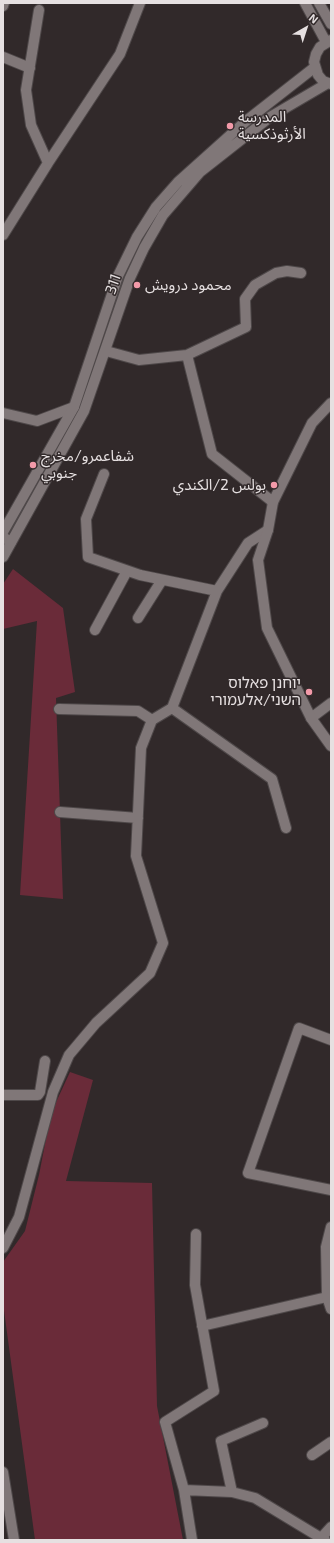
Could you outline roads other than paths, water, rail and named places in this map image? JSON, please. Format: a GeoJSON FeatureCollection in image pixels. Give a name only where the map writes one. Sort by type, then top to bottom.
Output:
{"type":"FeatureCollection","features":[{"type":"Feature","properties":{"kind":"street"},"geometry":{"type":"LineString","coordinates":[[3,235],[48,163],[120,54],[140,3]]}},
{"type":"Feature","properties":{"kind":"street"},"geometry":{"type":"LineString","coordinates":[[305,3],[328,41],[320,47],[316,54],[315,67],[318,75],[330,84]]}},
{"type":"Feature","properties":{"kind":"street"},"geometry":{"type":"LineString","coordinates":[[319,3],[331,24]]}},
{"type":"Feature","properties":{"kind":"street"},"geometry":{"type":"LineString","coordinates":[[39,10],[26,90],[31,125],[48,163]]}},
{"type":"Feature","properties":{"kind":"street"},"geometry":{"type":"LineString","coordinates":[[3,57],[30,68]]}},
{"type":"Feature","properties":{"kind":"street","name":"311"},"geometry":{"type":"LineString","coordinates":[[3,532],[74,407],[118,276],[137,237],[156,207],[178,182],[246,121],[315,67]]}},
{"type":"Feature","properties":{"kind":"street","name":"311"},"geometry":{"type":"LineString","coordinates":[[3,557],[7,540],[84,411],[130,278],[144,248],[163,215],[200,172],[270,117],[330,84]]}},
{"type":"Feature","properties":{"kind":"street"},"geometry":{"type":"LineString","coordinates":[[106,351],[139,360],[187,355],[246,327],[245,299],[255,285],[276,273],[287,271],[301,273]]}},
{"type":"Feature","properties":{"kind":"street"},"geometry":{"type":"LineString","coordinates":[[187,355],[212,454],[273,502]]}},
{"type":"Feature","properties":{"kind":"street"},"geometry":{"type":"LineString","coordinates":[[331,403],[312,423],[273,502],[268,530],[258,560],[267,628],[311,718],[331,746]]}},
{"type":"Feature","properties":{"kind":"street"},"geometry":{"type":"LineString","coordinates":[[3,412],[37,421],[74,407]]}},
{"type":"Feature","properties":{"kind":"street"},"geometry":{"type":"LineString","coordinates":[[104,474],[86,519],[88,557],[127,571],[217,591]]}},
{"type":"Feature","properties":{"kind":"street"},"geometry":{"type":"LineString","coordinates":[[3,1248],[19,1217],[53,1092],[69,1055],[96,1023],[150,973],[163,943],[136,856],[141,748],[152,720],[172,708],[217,591],[248,543],[268,530]]}},
{"type":"Feature","properties":{"kind":"street"},"geometry":{"type":"LineString","coordinates":[[95,630],[127,571]]}},
{"type":"Feature","properties":{"kind":"street"},"geometry":{"type":"LineString","coordinates":[[138,618],[162,580]]}},
{"type":"Feature","properties":{"kind":"street"},"geometry":{"type":"LineString","coordinates":[[311,718],[331,703]]}},
{"type":"Feature","properties":{"kind":"street"},"geometry":{"type":"LineString","coordinates":[[172,708],[272,779],[286,828]]}},
{"type":"Feature","properties":{"kind":"street"},"geometry":{"type":"LineString","coordinates":[[59,709],[138,711],[152,720]]}},
{"type":"Feature","properties":{"kind":"street"},"geometry":{"type":"LineString","coordinates":[[60,812],[138,818]]}},
{"type":"Feature","properties":{"kind":"street"},"geometry":{"type":"LineString","coordinates":[[331,1040],[299,1028],[248,1173],[331,1190]]}},
{"type":"Feature","properties":{"kind":"street"},"geometry":{"type":"LineString","coordinates":[[3,1095],[38,1095],[40,1092],[45,1061]]}},
{"type":"Feature","properties":{"kind":"street"},"geometry":{"type":"LineString","coordinates":[[331,1227],[327,1297],[331,1309]]}},
{"type":"Feature","properties":{"kind":"street"},"geometry":{"type":"LineString","coordinates":[[192,1540],[184,1490],[165,1422],[214,1391],[195,1285],[196,1234]]}},
{"type":"Feature","properties":{"kind":"street"},"geometry":{"type":"LineString","coordinates":[[202,1326],[327,1297]]}},
{"type":"Feature","properties":{"kind":"street"},"geometry":{"type":"LineString","coordinates":[[232,1492],[221,1441],[263,1423]]}},
{"type":"Feature","properties":{"kind":"street"},"geometry":{"type":"LineString","coordinates":[[312,1455],[331,1442]]}},
{"type":"Feature","properties":{"kind":"street"},"geometry":{"type":"LineString","coordinates":[[3,1472],[14,1540]]}},
{"type":"Feature","properties":{"kind":"street"},"geometry":{"type":"LineString","coordinates":[[184,1490],[232,1492],[255,1498],[323,1539],[331,1527]]}},
{"type":"Feature","properties":{"kind":"place","name":"المدرسة الأرثوذكسية"},"geometry":{"type":"Point","coordinates":[230,126]}},
{"type":"Feature","properties":{"kind":"place","name":"محمود درويش"},"geometry":{"type":"Point","coordinates":[137,285]}},
{"type":"Feature","properties":{"kind":"place","name":"شفاعمرو/مخرج جنوبي"},"geometry":{"type":"Point","coordinates":[33,465]}},
{"type":"Feature","properties":{"kind":"place","name":"بولس 2/الكندي"},"geometry":{"type":"Point","coordinates":[274,485]}},
{"type":"Feature","properties":{"kind":"place","name":"יוחנן פאלוס השני/אלעמורי"},"geometry":{"type":"Point","coordinates":[309,692]}}]}
